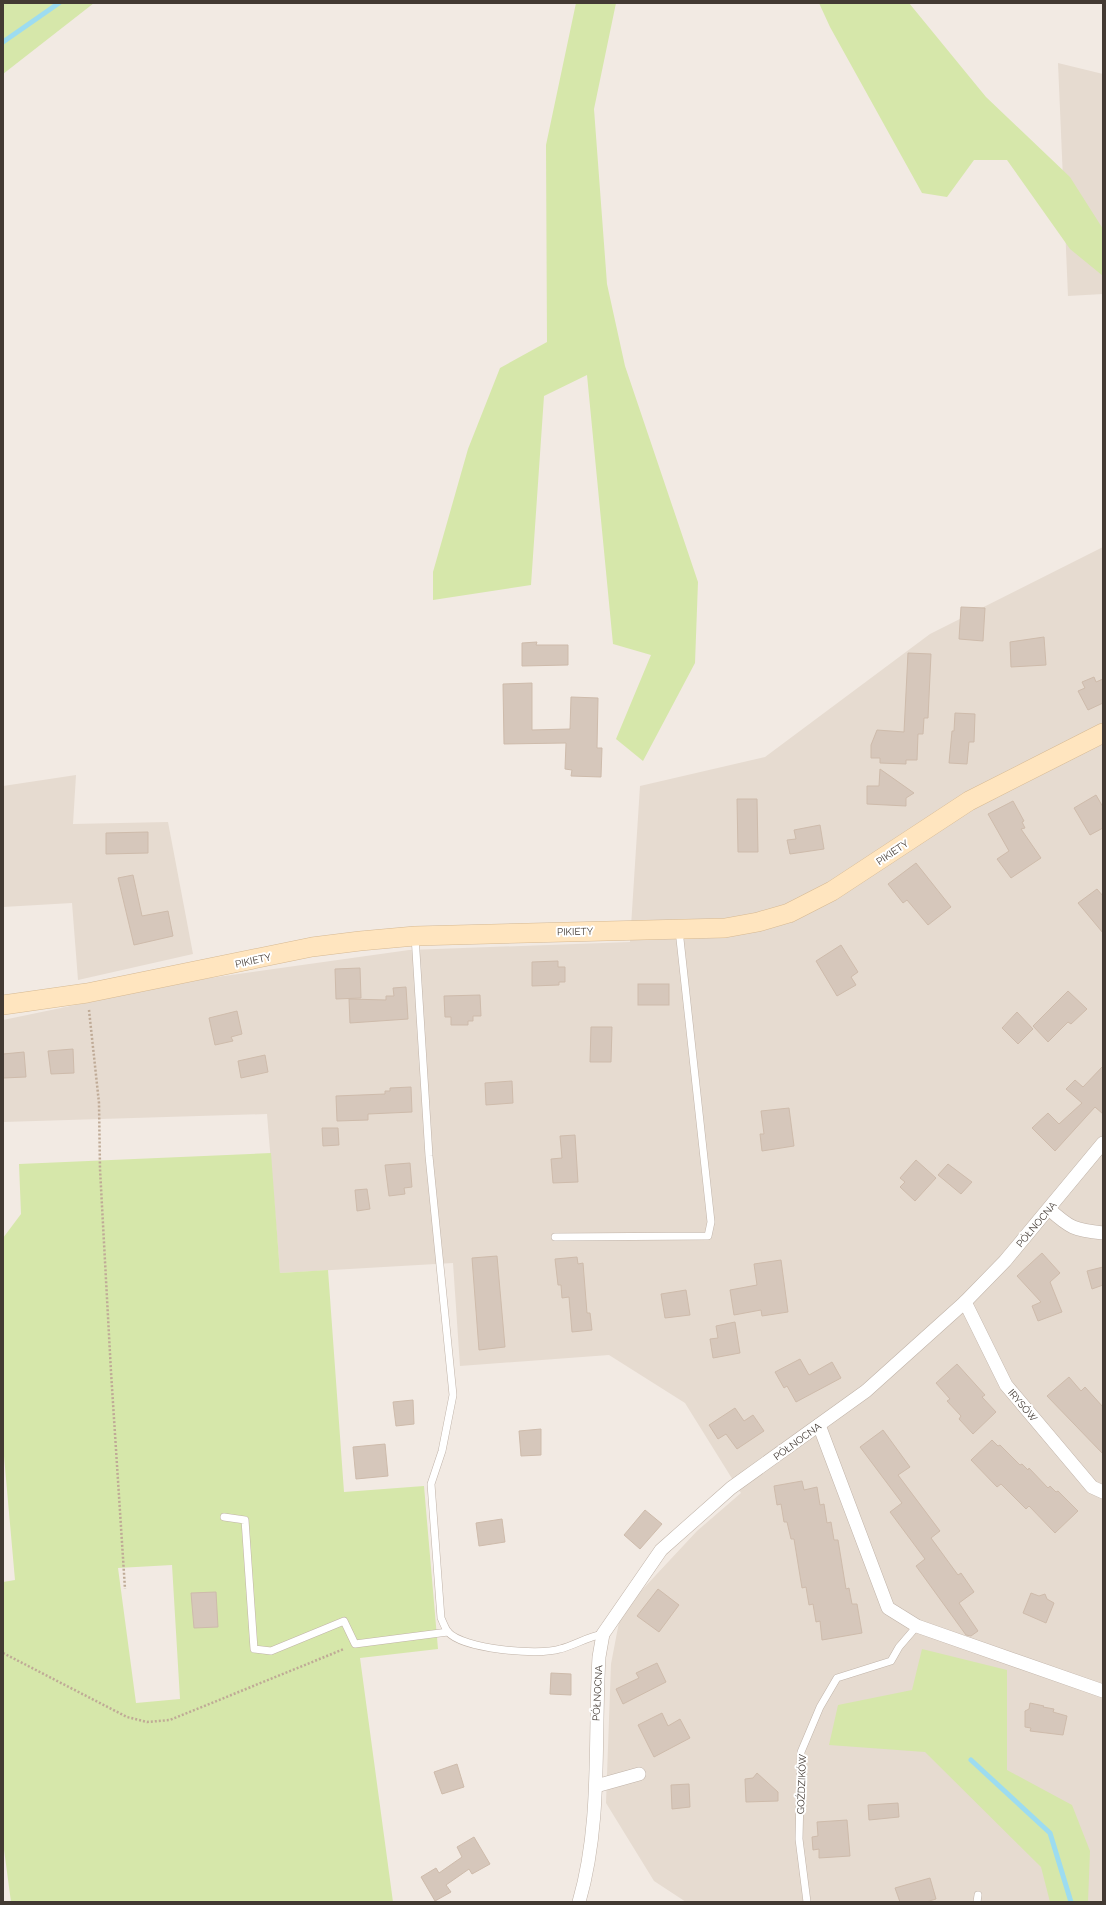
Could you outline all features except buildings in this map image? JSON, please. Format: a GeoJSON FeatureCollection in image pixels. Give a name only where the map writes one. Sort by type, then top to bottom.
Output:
{"type":"FeatureCollection","features":[{"type":"Feature","properties":{"kind":"street","name":"PIKIETY"},"geometry":{"type":"LineString","coordinates":[[3,1005],[87,994],[312,947],[360,940],[415,936],[725,928],[758,922],[789,913],[832,891],[969,801],[1103,733]]}},
{"type":"Feature","properties":{"kind":"street","name":"PÓŁNOCNA"},"geometry":{"type":"LineString","coordinates":[[579,1902],[589,1855],[596,1786],[597,1693],[602,1634],[661,1550],[731,1488],[866,1391],[965,1302],[1005,1261],[1103,1143]]}},
{"type":"Feature","properties":{"kind":"street"},"geometry":{"type":"LineString","coordinates":[[1049,1208],[1067,1225],[1079,1230],[1103,1233]]}},
{"type":"Feature","properties":{"kind":"street","name":"IRYSÓW"},"geometry":{"type":"LineString","coordinates":[[965,1302],[1006,1385],[1092,1487],[1103,1492]]}},
{"type":"Feature","properties":{"kind":"street"},"geometry":{"type":"LineString","coordinates":[[819,1425],[888,1608],[917,1626],[1103,1691]]}},
{"type":"Feature","properties":{"kind":"street"},"geometry":{"type":"LineString","coordinates":[[596,1786],[640,1774]]}},
{"type":"Feature","properties":{"kind":"lane"},"geometry":{"type":"LineString","coordinates":[[554,1237],[708,1236],[711,1222],[680,929]]}},
{"type":"Feature","properties":{"kind":"lane"},"geometry":{"type":"LineString","coordinates":[[415,936],[429,1156],[453,1396],[442,1451],[431,1484],[441,1618],[448,1632],[463,1642],[491,1648],[532,1652],[559,1650],[590,1636],[602,1634]]}},
{"type":"Feature","properties":{"kind":"lane"},"geometry":{"type":"LineString","coordinates":[[224,1517],[245,1520],[254,1649],[271,1651],[344,1621],[355,1644],[448,1632]]}},
{"type":"Feature","properties":{"kind":"lane","name":"GOŹDZIKÓW"},"geometry":{"type":"LineString","coordinates":[[806,1902],[799,1840],[801,1752],[820,1707],[837,1678],[891,1661],[899,1647],[917,1626]]}},
{"type":"Feature","properties":{"kind":"path"},"geometry":{"type":"LineString","coordinates":[[87,994],[99,1103],[100,1169],[125,1589]]}},
{"type":"Feature","properties":{"kind":"path"},"geometry":{"type":"LineString","coordinates":[[3,1652],[127,1717],[147,1722],[170,1720],[355,1644]]}},
{"type":"Feature","properties":{"kind":"shaded area"},"geometry":{"type":"Polygon","coordinates":[[[1058,63],[1103,74],[1103,294],[1068,296],[1058,63]]]}},
{"type":"Feature","properties":{"kind":"shaded area"},"geometry":{"type":"Polygon","coordinates":[[[1103,547],[1103,1902],[686,1902],[654,1881],[606,1803],[611,1664],[619,1622],[641,1591],[697,1531],[741,1493],[685,1403],[609,1355],[460,1366],[453,1263],[280,1273],[267,1114],[3,1122],[3,1020],[196,980],[409,950],[630,942],[640,786],[765,757],[930,634],[1103,547]]]}},
{"type":"Feature","properties":{"kind":"shaded area"},"geometry":{"type":"Polygon","coordinates":[[[76,775],[73,824],[168,822],[193,954],[78,980],[72,903],[3,907],[3,786],[76,775]]]}},
{"type":"Feature","properties":{"kind":"green space"},"geometry":{"type":"Polygon","coordinates":[[[3,3],[94,3],[3,74],[3,3]]]}},
{"type":"Feature","properties":{"kind":"green space"},"geometry":{"type":"Polygon","coordinates":[[[576,3],[616,3],[594,109],[607,284],[625,366],[698,582],[695,663],[643,761],[616,739],[651,655],[613,644],[587,375],[544,396],[531,585],[433,600],[433,572],[468,449],[500,368],[547,342],[546,145],[576,3]]]}},
{"type":"Feature","properties":{"kind":"green space"},"geometry":{"type":"Polygon","coordinates":[[[819,3],[909,3],[986,97],[1070,177],[1103,229],[1103,276],[1070,249],[1007,160],[974,160],[947,197],[922,193],[830,27],[819,3]]]}},
{"type":"Feature","properties":{"kind":"green space"},"geometry":{"type":"Polygon","coordinates":[[[271,1153],[280,1273],[328,1270],[344,1492],[424,1486],[438,1649],[360,1658],[393,1902],[11,1902],[3,1842],[3,1582],[15,1580],[3,1445],[3,1238],[21,1214],[19,1164],[271,1153]],[[172,1565],[118,1568],[136,1703],[180,1699],[172,1565]]]}},
{"type":"Feature","properties":{"kind":"green space"},"geometry":{"type":"Polygon","coordinates":[[[922,1649],[1007,1670],[1007,1770],[1072,1805],[1090,1851],[1088,1902],[1050,1902],[1041,1867],[925,1752],[829,1745],[838,1705],[912,1690],[922,1649]]]}},
{"type":"Feature","properties":{"kind":"waterway"},"geometry":{"type":"LineString","coordinates":[[3,42],[59,3]]}},
{"type":"Feature","properties":{"kind":"waterway"},"geometry":{"type":"LineString","coordinates":[[971,1760],[1050,1833],[1071,1902]]}}]}
